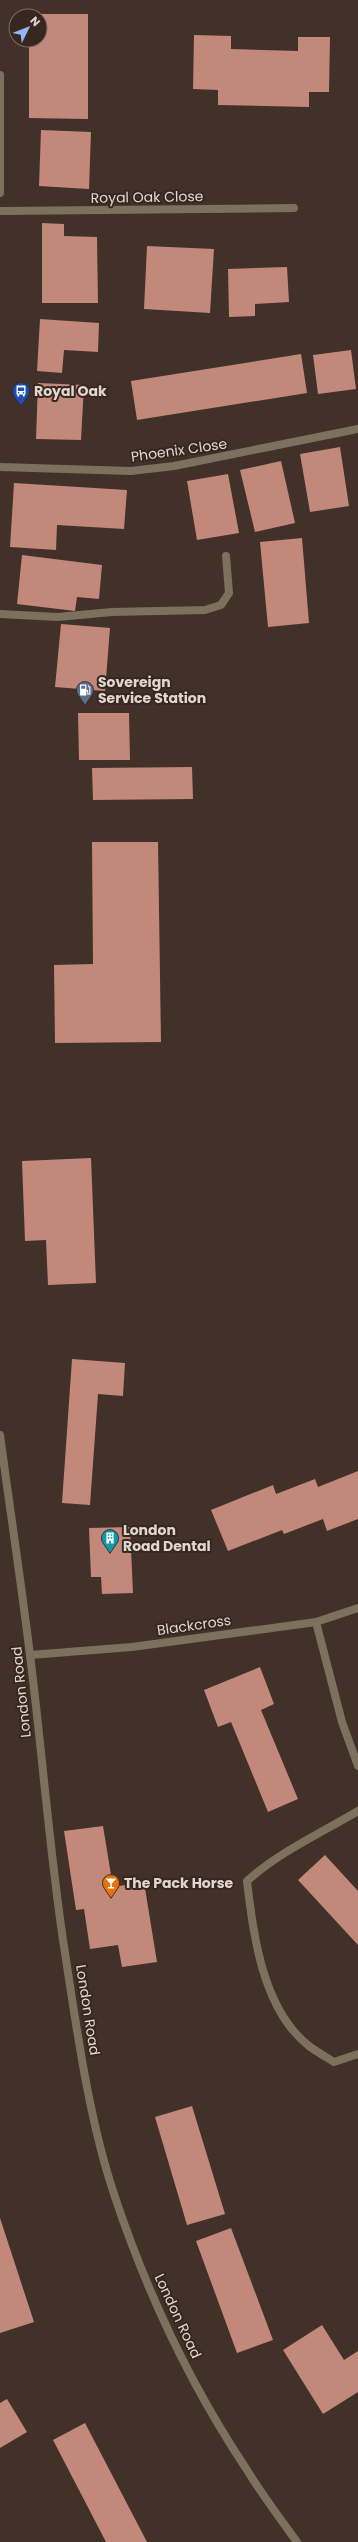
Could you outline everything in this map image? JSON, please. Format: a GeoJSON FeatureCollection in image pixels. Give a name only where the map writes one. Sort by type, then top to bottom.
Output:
{"type":"FeatureCollection","features":[{"type":"Feature","properties":{"kind":"street"},"geometry":{"type":"LineString","coordinates":[[0,75],[0,193]]}},
{"type":"Feature","properties":{"kind":"street","name":"Royal Oak Close"},"geometry":{"type":"LineString","coordinates":[[0,211],[294,208]]}},
{"type":"Feature","properties":{"kind":"street","name":"Phoenix Close"},"geometry":{"type":"LineString","coordinates":[[0,467],[131,471],[174,466],[358,429]]}},
{"type":"Feature","properties":{"kind":"street"},"geometry":{"type":"LineString","coordinates":[[0,614],[58,617],[112,612],[205,610],[220,605],[229,593],[226,556]]}},
{"type":"Feature","properties":{"kind":"street","name":"London Road"},"geometry":{"type":"LineString","coordinates":[[0,1436],[30,1655],[53,1874],[76,2025],[93,2113],[114,2195],[163,2317],[203,2396],[246,2469],[297,2542]]}},
{"type":"Feature","properties":{"kind":"street","name":"Blackcross"},"geometry":{"type":"LineString","coordinates":[[30,1655],[132,1647],[316,1622],[358,1608]]}},
{"type":"Feature","properties":{"kind":"street"},"geometry":{"type":"LineString","coordinates":[[316,1622],[342,1722],[358,1766]]}},
{"type":"Feature","properties":{"kind":"street"},"geometry":{"type":"LineString","coordinates":[[358,1811],[287,1852],[261,1869],[247,1881],[252,1921],[262,1968],[282,2016],[308,2045],[334,2062],[358,2054]]}},
{"type":"Feature","properties":{"kind":"building"},"geometry":{"type":"Polygon","coordinates":[[[48,14],[88,14],[88,119],[29,118],[29,48],[48,48],[48,14]]]}},
{"type":"Feature","properties":{"kind":"building"},"geometry":{"type":"Polygon","coordinates":[[[194,35],[231,36],[231,49],[298,51],[298,37],[330,37],[329,92],[309,92],[309,107],[218,105],[218,90],[193,89],[194,35]]]}},
{"type":"Feature","properties":{"kind":"building"},"geometry":{"type":"Polygon","coordinates":[[[41,130],[91,132],[89,189],[39,186],[41,130]]]}},
{"type":"Feature","properties":{"kind":"building"},"geometry":{"type":"Polygon","coordinates":[[[42,223],[64,224],[64,236],[97,237],[98,303],[42,303],[42,223]]]}},
{"type":"Feature","properties":{"kind":"building"},"geometry":{"type":"Polygon","coordinates":[[[147,246],[214,249],[210,313],[144,309],[147,246]]]}},
{"type":"Feature","properties":{"kind":"building"},"geometry":{"type":"Polygon","coordinates":[[[287,267],[289,302],[255,304],[255,316],[229,317],[228,269],[287,267]]]}},
{"type":"Feature","properties":{"kind":"building"},"geometry":{"type":"Polygon","coordinates":[[[40,319],[99,323],[98,352],[64,350],[62,373],[37,371],[40,319]]]}},
{"type":"Feature","properties":{"kind":"building"},"geometry":{"type":"Polygon","coordinates":[[[351,350],[356,389],[318,394],[313,355],[351,350]]]}},
{"type":"Feature","properties":{"kind":"building"},"geometry":{"type":"Polygon","coordinates":[[[301,354],[307,393],[137,420],[131,381],[301,354]]]}},
{"type":"Feature","properties":{"kind":"building"},"geometry":{"type":"Polygon","coordinates":[[[38,383],[84,385],[81,440],[36,439],[38,383]]]}},
{"type":"Feature","properties":{"kind":"building"},"geometry":{"type":"Polygon","coordinates":[[[340,447],[349,506],[310,512],[300,454],[340,447]]]}},
{"type":"Feature","properties":{"kind":"building"},"geometry":{"type":"Polygon","coordinates":[[[281,461],[295,523],[255,532],[240,470],[281,461]]]}},
{"type":"Feature","properties":{"kind":"building"},"geometry":{"type":"Polygon","coordinates":[[[228,474],[239,533],[197,540],[187,481],[228,474]]]}},
{"type":"Feature","properties":{"kind":"building"},"geometry":{"type":"Polygon","coordinates":[[[14,483],[127,490],[124,529],[57,525],[56,550],[10,547],[14,483]]]}},
{"type":"Feature","properties":{"kind":"building"},"geometry":{"type":"Polygon","coordinates":[[[302,538],[309,623],[268,627],[260,542],[302,538]]]}},
{"type":"Feature","properties":{"kind":"building"},"geometry":{"type":"Polygon","coordinates":[[[22,555],[102,565],[99,599],[77,597],[75,611],[17,604],[22,555]]]}},
{"type":"Feature","properties":{"kind":"building"},"geometry":{"type":"Polygon","coordinates":[[[61,624],[110,628],[105,691],[55,687],[61,624]]]}},
{"type":"Feature","properties":{"kind":"building"},"geometry":{"type":"Polygon","coordinates":[[[78,713],[129,713],[130,760],[79,760],[78,713]]]}},
{"type":"Feature","properties":{"kind":"building"},"geometry":{"type":"Polygon","coordinates":[[[192,767],[193,799],[93,800],[92,768],[192,767]]]}},
{"type":"Feature","properties":{"kind":"building"},"geometry":{"type":"Polygon","coordinates":[[[92,842],[158,842],[161,1042],[55,1043],[54,965],[93,964],[92,842]]]}},
{"type":"Feature","properties":{"kind":"building"},"geometry":{"type":"Polygon","coordinates":[[[91,1158],[96,1283],[48,1285],[46,1240],[25,1241],[22,1161],[91,1158]]]}},
{"type":"Feature","properties":{"kind":"building"},"geometry":{"type":"Polygon","coordinates":[[[72,1359],[125,1363],[123,1396],[98,1394],[90,1505],[62,1503],[72,1359]]]}},
{"type":"Feature","properties":{"kind":"building"},"geometry":{"type":"Polygon","coordinates":[[[358,1471],[358,1519],[327,1531],[323,1519],[284,1534],[282,1530],[228,1551],[211,1510],[273,1485],[276,1494],[315,1479],[318,1487],[358,1471]]]}},
{"type":"Feature","properties":{"kind":"building","name":"London Road Dental"},"geometry":{"type":"Polygon","coordinates":[[[130,1527],[133,1593],[102,1594],[101,1577],[91,1577],[89,1528],[130,1527]]]}},
{"type":"Feature","properties":{"kind":"building"},"geometry":{"type":"Polygon","coordinates":[[[260,1667],[274,1704],[261,1710],[298,1799],[268,1812],[231,1722],[218,1727],[204,1690],[260,1667]]]}},
{"type":"Feature","properties":{"kind":"building","name":"The Pack Horse"},"geometry":{"type":"Polygon","coordinates":[[[103,1826],[113,1887],[144,1882],[157,1962],[122,1967],[118,1945],[90,1949],[84,1909],[76,1910],[64,1831],[103,1826]]]}},
{"type":"Feature","properties":{"kind":"building"},"geometry":{"type":"Polygon","coordinates":[[[325,1855],[358,1891],[358,1945],[298,1880],[325,1855]]]}},
{"type":"Feature","properties":{"kind":"building"},"geometry":{"type":"Polygon","coordinates":[[[192,2106],[225,2214],[187,2225],[155,2117],[192,2106]]]}},
{"type":"Feature","properties":{"kind":"building"},"geometry":{"type":"Polygon","coordinates":[[[0,2218],[34,2322],[0,2333],[0,2218]]]}},
{"type":"Feature","properties":{"kind":"building"},"geometry":{"type":"Polygon","coordinates":[[[231,2228],[273,2340],[237,2353],[196,2241],[231,2228]]]}},
{"type":"Feature","properties":{"kind":"building"},"geometry":{"type":"Polygon","coordinates":[[[322,2325],[344,2360],[358,2351],[358,2392],[323,2414],[283,2350],[322,2325]]]}},
{"type":"Feature","properties":{"kind":"building"},"geometry":{"type":"Polygon","coordinates":[[[7,2399],[27,2432],[0,2448],[0,2403],[7,2399]]]}},
{"type":"Feature","properties":{"kind":"building"},"geometry":{"type":"Polygon","coordinates":[[[85,2423],[147,2542],[106,2542],[53,2440],[85,2423]]]}},
{"type":"Feature","properties":{"kind":"place","name":"Royal Oak"},"geometry":{"type":"Point","coordinates":[21,406]}},
{"type":"Feature","properties":{"kind":"place","name":"Sovereign Service Station"},"geometry":{"type":"Point","coordinates":[85,705]}},
{"type":"Feature","properties":{"kind":"place","name":"London Road Dental"},"geometry":{"type":"Point","coordinates":[110,1553]}},
{"type":"Feature","properties":{"kind":"place","name":"The Pack Horse"},"geometry":{"type":"Point","coordinates":[111,1898]}}]}
